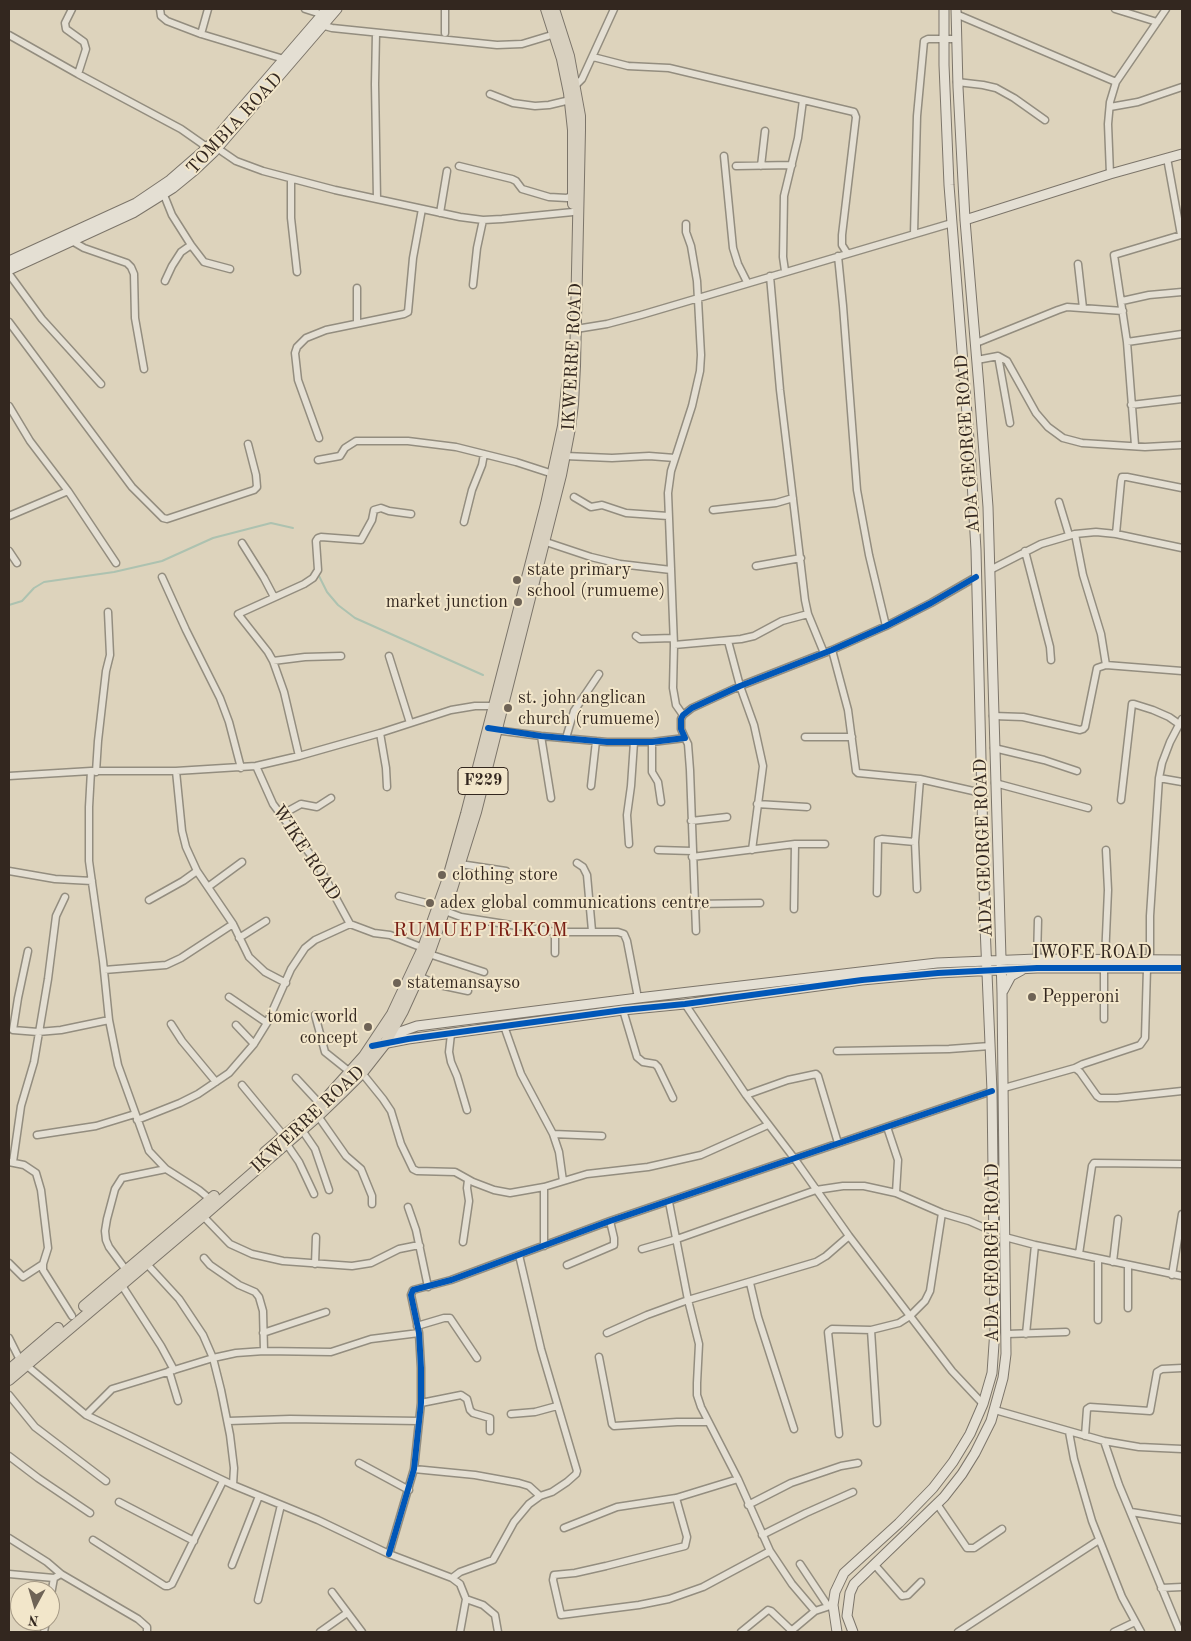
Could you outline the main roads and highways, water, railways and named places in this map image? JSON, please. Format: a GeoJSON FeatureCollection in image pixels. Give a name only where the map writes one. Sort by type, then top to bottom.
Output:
{"type":"FeatureCollection","features":[{"type":"Feature","properties":{"kind":"main road","name":"TOMBIA ROAD"},"geometry":{"type":"LineString","coordinates":[[9,270],[133,213],[164,195],[195,170],[320,24],[326,14],[337,9]]}},
{"type":"Feature","properties":{"kind":"main road","name":"IKWERRE ROAD"},"geometry":{"type":"LineString","coordinates":[[398,1013],[419,976],[441,908],[543,541],[565,456],[574,404],[580,130],[571,87],[546,9]]}},
{"type":"Feature","properties":{"kind":"main road","name":"IKWERRE ROAD"},"geometry":{"type":"LineString","coordinates":[[498,706],[564,426],[567,398],[573,212],[573,130],[569,56],[554,9]]}},
{"type":"Feature","properties":{"kind":"main road","name":"ADA GEORGE ROAD"},"geometry":{"type":"LineString","coordinates":[[837,1632],[830,1606],[844,1573],[899,1523],[933,1488],[953,1462],[970,1434],[983,1404],[992,1373],[996,1329],[992,1091],[976,577],[971,465],[947,149],[944,9]]}},
{"type":"Feature","properties":{"kind":"main road","name":"ADA GEORGE ROAD"},"geometry":{"type":"LineString","coordinates":[[853,1632],[847,1616],[850,1593],[854,1584],[937,1504],[962,1474],[986,1433],[995,1410],[1003,1378],[1007,1334],[1002,993],[988,508],[976,343],[964,220],[956,12]]}},
{"type":"Feature","properties":{"kind":"main road","name":"TOMBIA ROAD"},"geometry":{"type":"LineString","coordinates":[[9,260],[136,203],[213,149]]}},
{"type":"Feature","properties":{"kind":"main road"},"geometry":{"type":"LineString","coordinates":[[964,220],[1110,174],[1182,154]]}},
{"type":"Feature","properties":{"kind":"main road","name":"IKWERRE ROAD"},"geometry":{"type":"LineString","coordinates":[[441,908],[460,864],[476,812],[492,729]]}},
{"type":"Feature","properties":{"kind":"main road","name":"IKWERRE ROAD"},"geometry":{"type":"LineString","coordinates":[[56,1334],[72,1316],[126,1270],[285,1140],[302,1130],[362,1073],[391,1032],[426,951]]}},
{"type":"Feature","properties":{"kind":"main road","name":"IWOFE ROAD"},"geometry":{"type":"LineString","coordinates":[[988,965],[1001,960],[1037,959],[1148,964],[1182,968]]}},
{"type":"Feature","properties":{"kind":"main road","name":"IWOFE ROAD"},"geometry":{"type":"LineString","coordinates":[[1148,964],[1182,960]]}},
{"type":"Feature","properties":{"kind":"main road"},"geometry":{"type":"LineString","coordinates":[[391,1032],[417,1026],[638,998],[938,963],[988,965]]}},
{"type":"Feature","properties":{"kind":"main road","name":"IWOFE ROAD"},"geometry":{"type":"LineString","coordinates":[[988,965],[1001,970],[1104,963]]}},
{"type":"Feature","properties":{"kind":"main road"},"geometry":{"type":"LineString","coordinates":[[372,1046],[408,1039],[623,1010],[685,1004],[862,980],[967,971],[988,965]]}},
{"type":"Feature","properties":{"kind":"main road"},"geometry":{"type":"LineString","coordinates":[[1002,993],[1006,982],[1011,976],[1026,968]]}},
{"type":"Feature","properties":{"kind":"main road"},"geometry":{"type":"LineString","coordinates":[[967,971],[980,976],[988,985]]}},
{"type":"Feature","properties":{"kind":"main road"},"geometry":{"type":"LineString","coordinates":[[398,1013],[407,1021],[417,1026]]}},
{"type":"Feature","properties":{"kind":"main road","name":"IKWERRE ROAD"},"geometry":{"type":"LineString","coordinates":[[9,1380],[23,1363],[56,1334],[121,1284],[202,1216],[321,1105],[372,1046],[391,1032]]}},
{"type":"Feature","properties":{"kind":"main road"},"geometry":{"type":"LineString","coordinates":[[391,1032],[408,1039]]}},
{"type":"Feature","properties":{"kind":"main road","name":"IKWERRE ROAD"},"geometry":{"type":"LineString","coordinates":[[9,1370],[23,1363]]}},
{"type":"Feature","properties":{"kind":"waterway"},"geometry":{"type":"LineString","coordinates":[[9,605],[22,601],[34,588],[44,582],[114,572],[162,561],[213,538],[271,523],[293,528]]}},
{"type":"Feature","properties":{"kind":"waterway"},"geometry":{"type":"LineString","coordinates":[[319,576],[327,592],[338,605],[355,618],[483,675]]}},
{"type":"Feature","properties":{"kind":"place","name":"state primary school (rumueme)"},"geometry":{"type":"Point","coordinates":[517,580]}},
{"type":"Feature","properties":{"kind":"place","name":"market junction"},"geometry":{"type":"Point","coordinates":[518,602]}},
{"type":"Feature","properties":{"kind":"place","name":"st. john anglican church (rumueme)"},"geometry":{"type":"Point","coordinates":[508,708]}},
{"type":"Feature","properties":{"kind":"place","name":"clothing store"},"geometry":{"type":"Point","coordinates":[442,875]}},
{"type":"Feature","properties":{"kind":"place","name":"adex global communications centre"},"geometry":{"type":"Point","coordinates":[430,903]}},
{"type":"Feature","properties":{"kind":"place","name":"statemansayso"},"geometry":{"type":"Point","coordinates":[397,983]}},
{"type":"Feature","properties":{"kind":"place","name":"Pepperoni"},"geometry":{"type":"Point","coordinates":[1032,997]}},
{"type":"Feature","properties":{"kind":"place","name":"tomic world concept"},"geometry":{"type":"Point","coordinates":[368,1027]}},
{"type":"Feature","properties":{"kind":"district","name":"RUMUEPIRIKOM"},"geometry":{"type":"Point","coordinates":[481,931]}}]}
